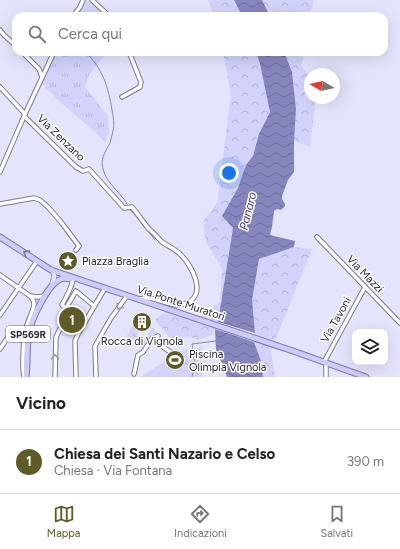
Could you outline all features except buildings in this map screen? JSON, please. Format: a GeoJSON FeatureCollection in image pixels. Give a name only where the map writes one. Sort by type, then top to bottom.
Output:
{"type":"FeatureCollection","features":[{"type":"Feature","properties":{"kind":"main road"},"geometry":{"type":"LineString","coordinates":[[0,237],[52,270],[79,280]]}},
{"type":"Feature","properties":{"kind":"main road"},"geometry":{"type":"LineString","coordinates":[[52,270],[54,272],[52,285]]}},
{"type":"Feature","properties":{"kind":"main road"},"geometry":{"type":"LineString","coordinates":[[52,285],[62,278],[79,280]]}},
{"type":"Feature","properties":{"kind":"main road","name":"Via Ponte Muratori"},"geometry":{"type":"LineString","coordinates":[[79,280],[325,362]]}},
{"type":"Feature","properties":{"kind":"main road","name":"SP569R"},"geometry":{"type":"LineString","coordinates":[[25,377],[29,332],[35,314],[52,285]]}},
{"type":"Feature","properties":{"kind":"main road"},"geometry":{"type":"LineString","coordinates":[[325,362],[366,377]]}},
{"type":"Feature","properties":{"kind":"street"},"geometry":{"type":"LineString","coordinates":[[76,12],[83,0]]}},
{"type":"Feature","properties":{"kind":"street"},"geometry":{"type":"LineString","coordinates":[[92,0],[105,12]]}},
{"type":"Feature","properties":{"kind":"street"},"geometry":{"type":"LineString","coordinates":[[0,30],[12,42]]}},
{"type":"Feature","properties":{"kind":"street"},"geometry":{"type":"LineString","coordinates":[[26,56],[39,69],[42,77]]}},
{"type":"Feature","properties":{"kind":"street"},"geometry":{"type":"LineString","coordinates":[[0,172],[52,56]]}},
{"type":"Feature","properties":{"kind":"street"},"geometry":{"type":"LineString","coordinates":[[122,97],[140,87],[142,82],[131,56]]}},
{"type":"Feature","properties":{"kind":"street","name":"Via Zenzano"},"geometry":{"type":"LineString","coordinates":[[0,86],[25,115],[76,167],[83,170],[90,169],[124,208],[132,207],[147,226],[163,242],[180,253],[193,271],[197,290],[196,295],[191,301],[183,304],[171,304],[147,298],[138,299]]}},
{"type":"Feature","properties":{"kind":"street"},"geometry":{"type":"LineString","coordinates":[[0,204],[34,198],[40,200],[61,222],[79,246],[76,250]]}},
{"type":"Feature","properties":{"kind":"street","name":"Via Mazzi"},"geometry":{"type":"LineString","coordinates":[[317,237],[400,323]]}},
{"type":"Feature","properties":{"kind":"street"},"geometry":{"type":"LineString","coordinates":[[0,315],[37,261]]}},
{"type":"Feature","properties":{"kind":"street"},"geometry":{"type":"LineString","coordinates":[[0,275],[30,296],[36,297],[46,295]]}},
{"type":"Feature","properties":{"kind":"street"},"geometry":{"type":"LineString","coordinates":[[66,308],[62,305],[73,283],[73,279]]}},
{"type":"Feature","properties":{"kind":"street","name":"Via Tavoni"},"geometry":{"type":"LineString","coordinates":[[325,362],[365,287]]}},
{"type":"Feature","properties":{"kind":"street"},"geometry":{"type":"LineString","coordinates":[[76,377],[75,341],[105,288]]}},
{"type":"Feature","properties":{"kind":"street"},"geometry":{"type":"LineString","coordinates":[[55,377],[56,337],[64,321],[66,308],[76,291],[94,306]]}},
{"type":"Feature","properties":{"kind":"street"},"geometry":{"type":"LineString","coordinates":[[0,349],[8,337],[20,337],[23,335],[34,303],[30,296]]}},
{"type":"Feature","properties":{"kind":"street"},"geometry":{"type":"LineString","coordinates":[[96,377],[95,346],[111,318],[127,296]]}},
{"type":"Feature","properties":{"kind":"street"},"geometry":{"type":"LineString","coordinates":[[25,330],[25,377]]}},
{"type":"Feature","properties":{"kind":"street"},"geometry":{"type":"LineString","coordinates":[[134,374],[138,355],[143,352],[152,339],[158,336]]}},
{"type":"Feature","properties":{"kind":"street"},"geometry":{"type":"LineString","coordinates":[[152,339],[173,354]]}},
{"type":"Feature","properties":{"kind":"street"},"geometry":{"type":"LineString","coordinates":[[325,362],[326,377]]}},
{"type":"Feature","properties":{"kind":"green space"},"geometry":{"type":"Polygon","coordinates":[[[83,0],[87,0],[98,5],[106,12],[78,12],[78,3],[83,0]]]}},
{"type":"Feature","properties":{"kind":"green space"},"geometry":{"type":"Polygon","coordinates":[[[208,0],[234,0],[240,12],[212,12],[208,0]]]}},
{"type":"Feature","properties":{"kind":"green space"},"geometry":{"type":"Polygon","coordinates":[[[262,0],[314,0],[310,12],[268,12],[262,0]]]}},
{"type":"Feature","properties":{"kind":"green space"},"geometry":{"type":"Polygon","coordinates":[[[51,56],[104,56],[89,75],[85,87],[108,116],[109,132],[105,142],[40,82],[43,68],[47,65],[51,56]]]}},
{"type":"Feature","properties":{"kind":"green space"},"geometry":{"type":"Polygon","coordinates":[[[224,56],[257,56],[270,112],[259,134],[253,156],[246,165],[238,188],[223,215],[233,228],[218,322],[212,335],[198,340],[191,337],[171,339],[155,320],[165,312],[194,321],[220,302],[222,269],[206,242],[203,221],[217,203],[231,95],[224,56]]]}},
{"type":"Feature","properties":{"kind":"green space"},"geometry":{"type":"Polygon","coordinates":[[[286,56],[303,56],[301,66],[304,69],[304,104],[315,104],[310,147],[294,141],[296,109],[292,72],[286,56]]]}},
{"type":"Feature","properties":{"kind":"green space"},"geometry":{"type":"Polygon","coordinates":[[[294,247],[312,249],[271,351],[275,377],[263,377],[261,361],[254,342],[255,333],[252,300],[259,259],[294,247]]]}},
{"type":"Feature","properties":{"kind":"green space"},"geometry":{"type":"Polygon","coordinates":[[[133,325],[139,331],[136,335],[142,340],[149,335],[148,333],[153,328],[158,333],[155,335],[153,334],[142,349],[127,336],[133,325]]]}},
{"type":"Feature","properties":{"kind":"green space"},"geometry":{"type":"Polygon","coordinates":[[[202,347],[202,377],[181,377],[183,368],[181,351],[202,347]]]}},
{"type":"Feature","properties":{"kind":"green space","name":"Piscina Olimpia Vignola"},"geometry":{"type":"Polygon","coordinates":[[[181,351],[183,368],[181,377],[140,377],[181,351]]]}},
{"type":"Feature","properties":{"kind":"water"},"geometry":{"type":"Polygon","coordinates":[[[234,0],[262,0],[268,12],[240,12],[234,0]]]}},
{"type":"Feature","properties":{"kind":"water","name":"Panaro"},"geometry":{"type":"Polygon","coordinates":[[[257,56],[286,56],[292,72],[296,109],[294,172],[288,180],[282,196],[285,206],[281,210],[277,209],[274,211],[270,235],[295,241],[294,247],[259,259],[252,300],[255,333],[218,322],[233,228],[222,216],[238,188],[246,165],[253,156],[259,134],[270,112],[257,56]]]}},
{"type":"Feature","properties":{"kind":"water"},"geometry":{"type":"Polygon","coordinates":[[[215,329],[254,342],[261,361],[263,377],[227,377],[216,350],[215,329]]]}},
{"type":"Feature","properties":{"kind":"waterway"},"geometry":{"type":"LineString","coordinates":[[89,56],[97,65],[104,79],[109,93],[114,123],[110,143],[103,156],[103,167],[108,180],[127,204]]}},
{"type":"Feature","properties":{"kind":"waterway"},"geometry":{"type":"LineString","coordinates":[[129,209],[155,240]]}},
{"type":"Feature","properties":{"kind":"waterway"},"geometry":{"type":"LineString","coordinates":[[192,377],[195,364],[192,344],[216,341]]}},
{"type":"Feature","properties":{"kind":"place","name":"Piazza Braglia"},"geometry":{"type":"Point","coordinates":[68,261]}},
{"type":"Feature","properties":{"kind":"place","name":"Chiesa dei Santi Nazario e Celso"},"geometry":{"type":"Point","coordinates":[72,320]}},
{"type":"Feature","properties":{"kind":"place","name":"Rocca di Vignola"},"geometry":{"type":"Point","coordinates":[142,322]}},
{"type":"Feature","properties":{"kind":"place","name":"Piscina Olimpia Vignola"},"geometry":{"type":"Point","coordinates":[175,360]}}]}
